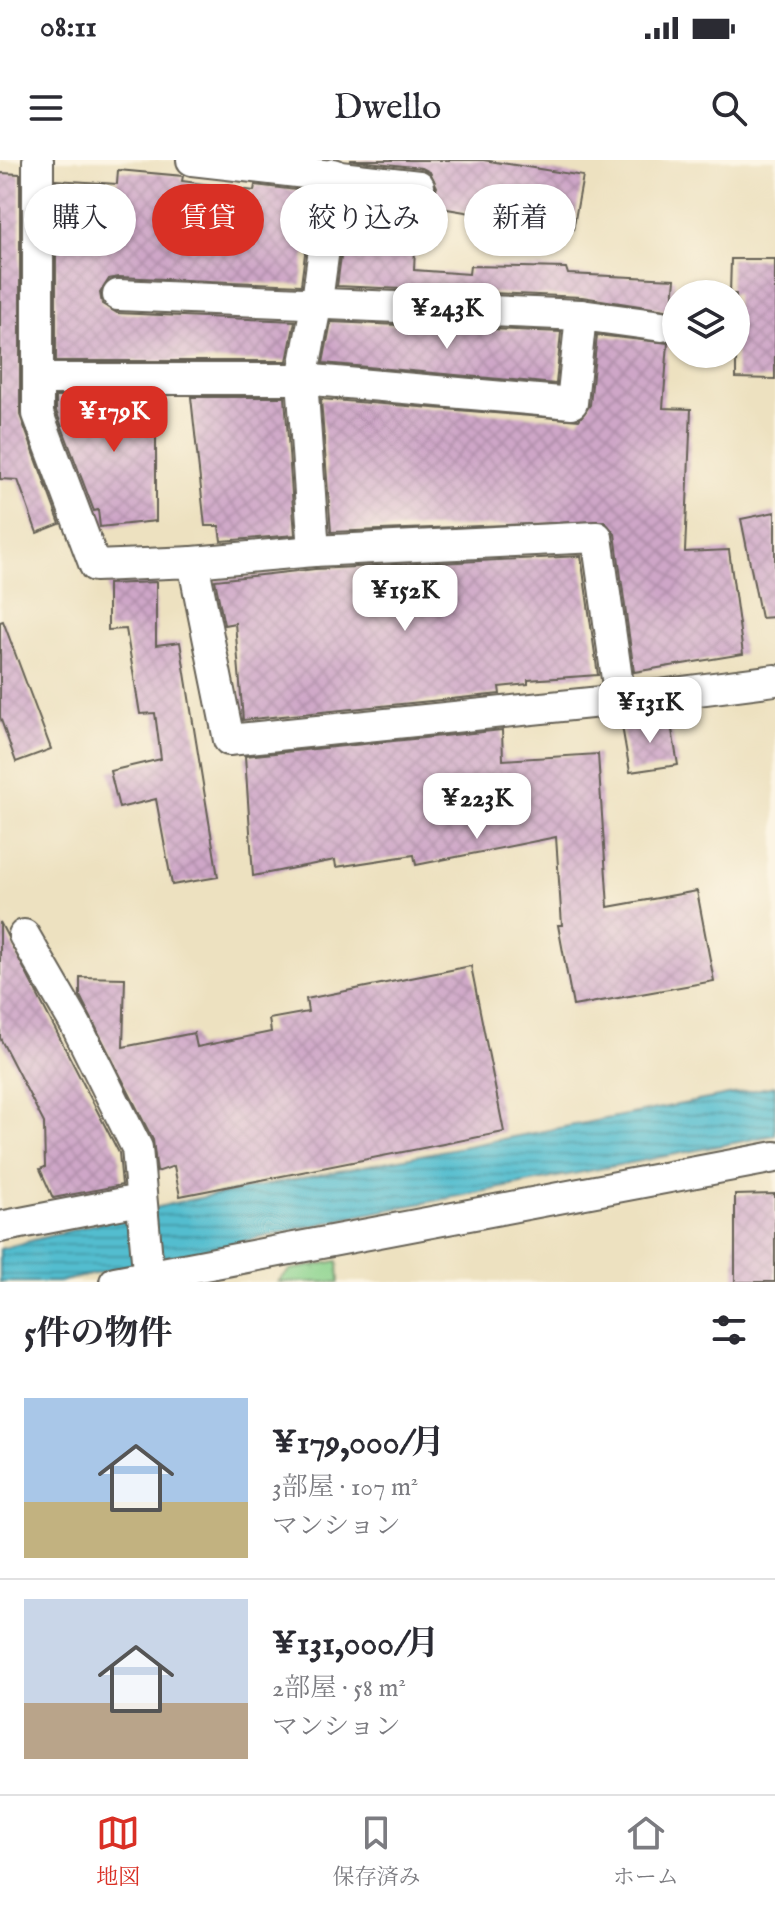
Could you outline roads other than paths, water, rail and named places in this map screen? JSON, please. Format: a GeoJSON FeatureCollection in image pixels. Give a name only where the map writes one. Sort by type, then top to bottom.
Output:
{"type":"FeatureCollection","features":[{"type":"Feature","properties":{"kind":"street"},"geometry":{"type":"LineString","coordinates":[[38,160],[38,414],[95,566],[597,537],[620,700]]}},
{"type":"Feature","properties":{"kind":"street"},"geometry":{"type":"LineString","coordinates":[[192,160],[405,184]]}},
{"type":"Feature","properties":{"kind":"street"},"geometry":{"type":"LineString","coordinates":[[314,551],[302,379],[317,301],[334,174]]}},
{"type":"Feature","properties":{"kind":"street"},"geometry":{"type":"LineString","coordinates":[[118,295],[317,301],[581,315],[662,326]]}},
{"type":"Feature","properties":{"kind":"street"},"geometry":{"type":"LineString","coordinates":[[38,379],[302,379],[572,403],[581,315]]}},
{"type":"Feature","properties":{"kind":"street"},"geometry":{"type":"LineString","coordinates":[[193,562],[229,740],[620,700],[775,680]]}},
{"type":"Feature","properties":{"kind":"street"},"geometry":{"type":"LineString","coordinates":[[24,935],[76,1025],[137,1148],[149,1278]]}},
{"type":"Feature","properties":{"kind":"street"},"geometry":{"type":"LineString","coordinates":[[115,1282],[775,1157]]}},
{"type":"Feature","properties":{"kind":"street"},"geometry":{"type":"LineString","coordinates":[[0,1227],[140,1200]]}},
{"type":"Feature","properties":{"kind":"water"},"geometry":{"type":"Polygon","coordinates":[[[775,1086],[775,1135],[366,1214],[58,1282],[0,1282],[0,1249],[174,1203],[775,1086]]]}}]}
